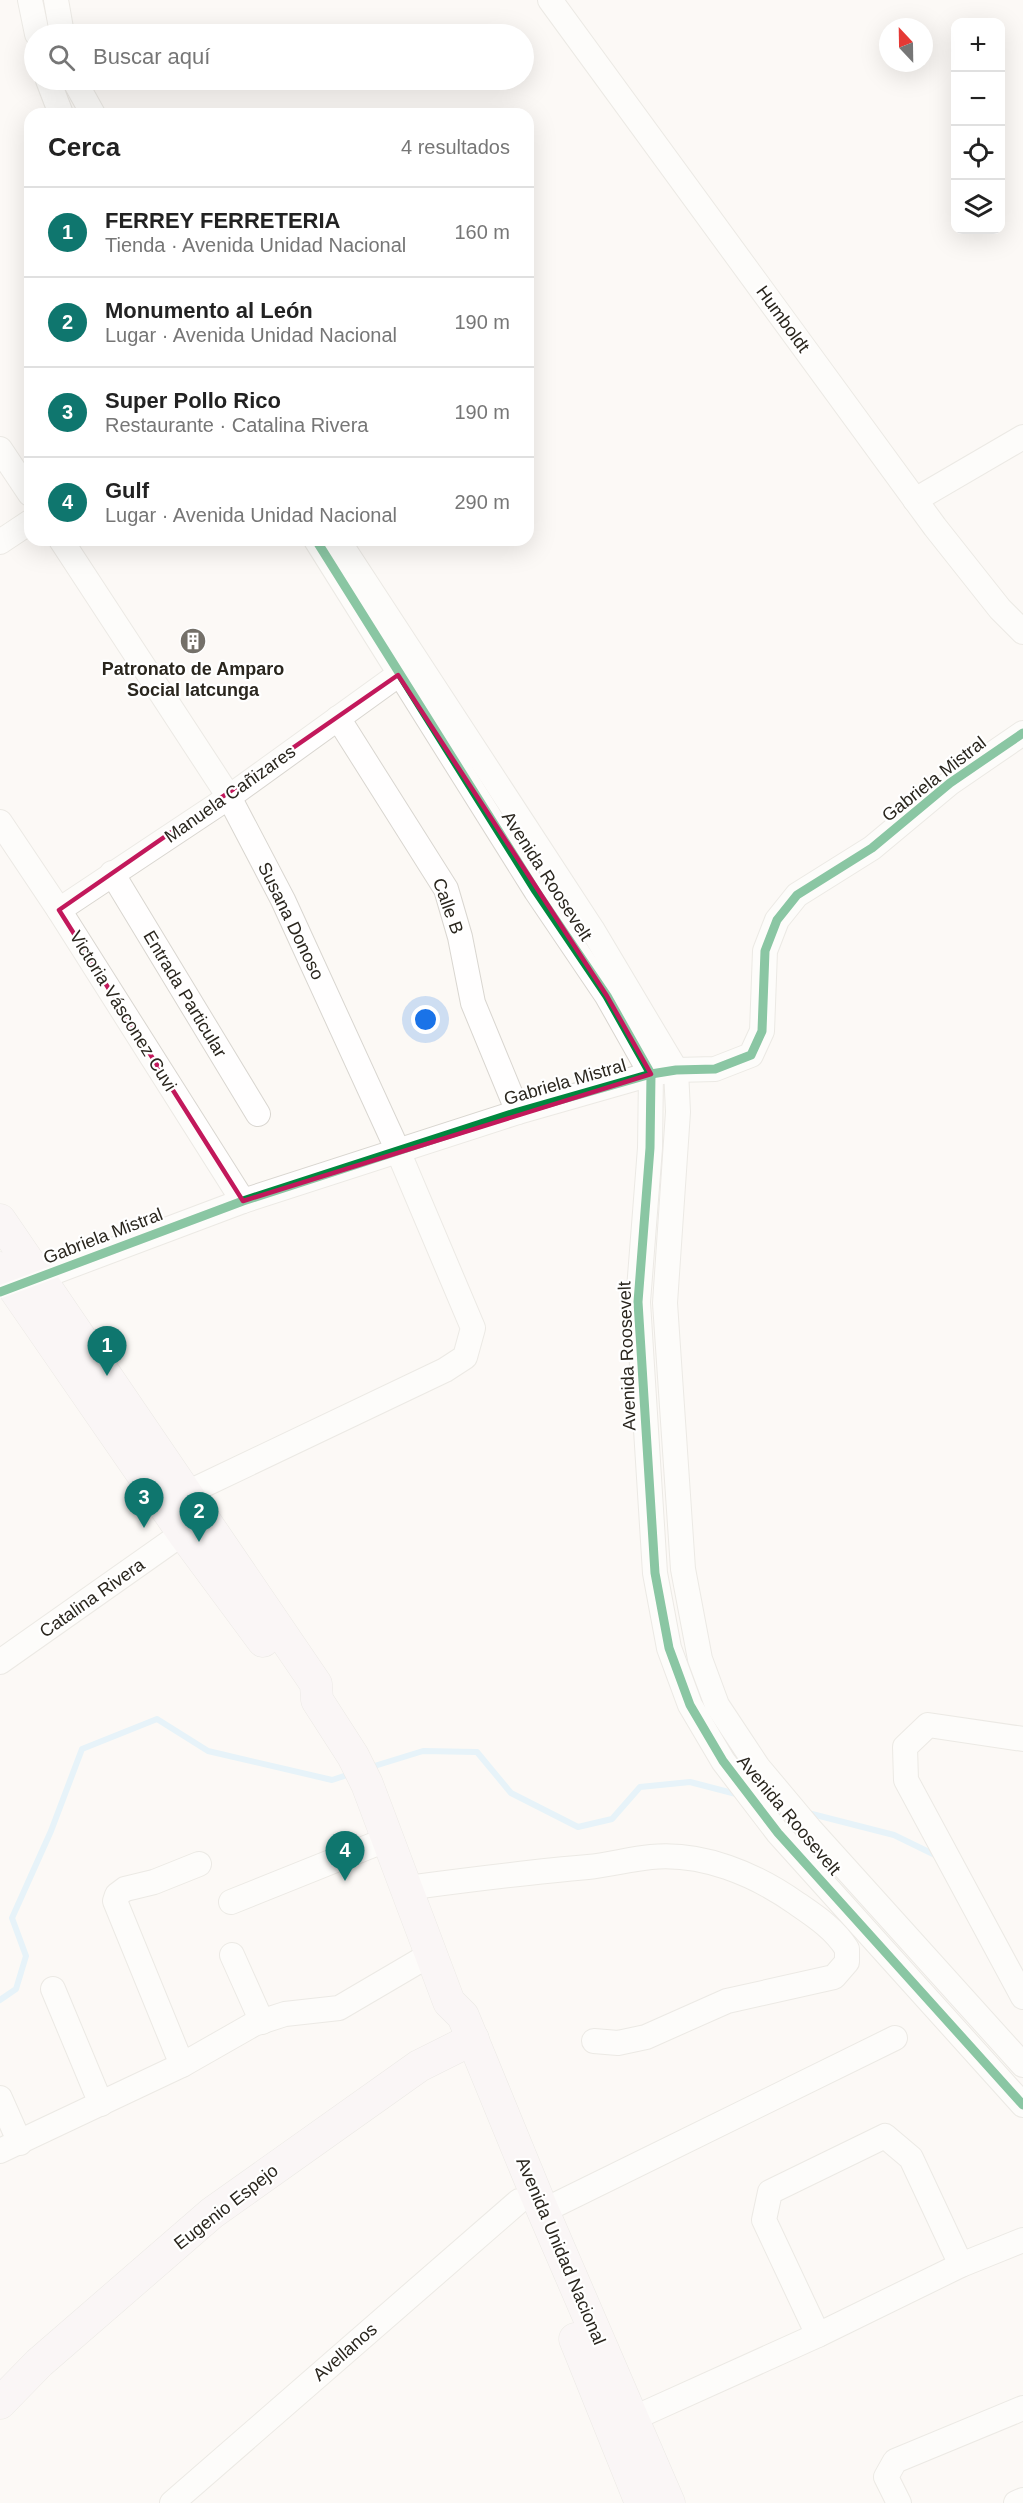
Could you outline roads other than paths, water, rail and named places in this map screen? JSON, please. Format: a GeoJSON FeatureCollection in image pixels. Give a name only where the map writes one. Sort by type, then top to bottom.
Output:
{"type":"FeatureCollection","features":[{"type":"Feature","properties":{"kind":"main road","name":"Avenida Unidad Nacional"},"geometry":{"type":"LineString","coordinates":[[0,1220],[13,1281],[183,1533],[303,1694],[317,1700]]}},
{"type":"Feature","properties":{"kind":"main road","name":"Avenida Unidad Nacional"},"geometry":{"type":"LineString","coordinates":[[13,1281],[187,1493],[316,1684],[317,1700],[353,1756],[383,1827],[431,1954],[449,2002],[444,2025],[462,2044],[531,2206],[632,2419],[669,2503]]}},
{"type":"Feature","properties":{"kind":"main road","name":"Eugenio Espejo"},"geometry":{"type":"LineString","coordinates":[[0,2403],[39,2363],[212,2213],[420,2066],[462,2044]]}},
{"type":"Feature","properties":{"kind":"main road","name":"Avenida Unidad Nacional"},"geometry":{"type":"LineString","coordinates":[[531,2206],[641,2503]]}},
{"type":"Feature","properties":{"kind":"street"},"geometry":{"type":"LineString","coordinates":[[30,0],[35,24]]}},
{"type":"Feature","properties":{"kind":"street"},"geometry":{"type":"LineString","coordinates":[[56,0],[60,24]]}},
{"type":"Feature","properties":{"kind":"street","name":"Humboldt"},"geometry":{"type":"LineString","coordinates":[[550,0],[915,500],[1000,609],[1023,632]]}},
{"type":"Feature","properties":{"kind":"street"},"geometry":{"type":"LineString","coordinates":[[52,90],[59,108]]}},
{"type":"Feature","properties":{"kind":"street"},"geometry":{"type":"LineString","coordinates":[[80,90],[90,108]]}},
{"type":"Feature","properties":{"kind":"street"},"geometry":{"type":"LineString","coordinates":[[915,500],[1023,437]]}},
{"type":"Feature","properties":{"kind":"street"},"geometry":{"type":"LineString","coordinates":[[0,449],[24,485]]}},
{"type":"Feature","properties":{"kind":"street"},"geometry":{"type":"LineString","coordinates":[[0,542],[24,526]]}},
{"type":"Feature","properties":{"kind":"street","name":"Susana Donoso"},"geometry":{"type":"LineString","coordinates":[[65,546],[229,797],[283,900],[398,1151],[473,1328],[465,1357],[445,1370],[187,1493]]}},
{"type":"Feature","properties":{"kind":"street","name":"Avenida Roosevelt"},"geometry":{"type":"LineString","coordinates":[[320,546],[398,675],[536,891],[607,996],[651,1074],[650,1148],[638,1302],[655,1573],[669,1648],[690,1705],[723,1761],[778,1833],[1023,2105]]}},
{"type":"Feature","properties":{"kind":"street","name":"Avenida Roosevelt"},"geometry":{"type":"LineString","coordinates":[[342,546],[598,938],[676,1070],[678,1112],[665,1303],[683,1569],[700,1659],[717,1705],[758,1767],[810,1829],[1021,2063]]}},
{"type":"Feature","properties":{"kind":"street","name":"Manuela Cañizares"},"geometry":{"type":"LineString","coordinates":[[59,910],[111,873],[229,797],[398,675]]}},
{"type":"Feature","properties":{"kind":"street","name":"Calle B"},"geometry":{"type":"LineString","coordinates":[[338,718],[446,889],[460,937],[473,1003],[518,1112]]}},
{"type":"Feature","properties":{"kind":"street","name":"Gabriela Mistral"},"geometry":{"type":"LineString","coordinates":[[13,1281],[243,1201],[518,1112],[651,1074],[676,1070],[715,1069],[751,1055],[762,1031],[765,951],[777,920],[797,895],[872,848],[951,783],[1023,733]]}},
{"type":"Feature","properties":{"kind":"street","name":"Victoria Vásconez Cuvi"},"geometry":{"type":"LineString","coordinates":[[0,822],[59,910],[243,1201]]}},
{"type":"Feature","properties":{"kind":"street","name":"Entrada Particular"},"geometry":{"type":"LineString","coordinates":[[111,873],[258,1114]]}},
{"type":"Feature","properties":{"kind":"street","name":"Catalina Rivera"},"geometry":{"type":"LineString","coordinates":[[0,1662],[183,1533]]}},
{"type":"Feature","properties":{"kind":"street"},"geometry":{"type":"LineString","coordinates":[[1023,1739],[928,1725],[905,1747],[906,1780],[1023,1996]]}},
{"type":"Feature","properties":{"kind":"street"},"geometry":{"type":"LineString","coordinates":[[231,1902],[383,1827]]}},
{"type":"Feature","properties":{"kind":"street"},"geometry":{"type":"LineString","coordinates":[[406,1888],[653,1857],[684,1859],[728,1868],[768,1884],[815,1915],[847,1949],[847,1962],[834,1977],[727,2001],[646,2037],[618,2043],[594,2042]]}},
{"type":"Feature","properties":{"kind":"street"},"geometry":{"type":"LineString","coordinates":[[182,2066],[115,1901],[117,1895],[125,1889],[154,1882],[199,1864]]}},
{"type":"Feature","properties":{"kind":"street"},"geometry":{"type":"LineString","coordinates":[[232,1954],[262,2022]]}},
{"type":"Feature","properties":{"kind":"street"},"geometry":{"type":"LineString","coordinates":[[0,2098],[10,2147],[182,2066],[262,2022],[285,2014],[339,2008],[431,1954]]}},
{"type":"Feature","properties":{"kind":"street"},"geometry":{"type":"LineString","coordinates":[[52,1989],[101,2104]]}},
{"type":"Feature","properties":{"kind":"street","name":"Avellanos"},"geometry":{"type":"LineString","coordinates":[[180,2500],[531,2206],[895,2038]]}},
{"type":"Feature","properties":{"kind":"street"},"geometry":{"type":"LineString","coordinates":[[1001,2079],[1021,2063]]}},
{"type":"Feature","properties":{"kind":"street"},"geometry":{"type":"LineString","coordinates":[[818,2335],[764,2220],[770,2192],[885,2136],[911,2157],[961,2265]]}},
{"type":"Feature","properties":{"kind":"street"},"geometry":{"type":"LineString","coordinates":[[632,2419],[818,2335],[961,2265],[1023,2240]]}},
{"type":"Feature","properties":{"kind":"street"},"geometry":{"type":"LineString","coordinates":[[899,2503],[886,2477],[895,2461],[1023,2408]]}},
{"type":"Feature","properties":{"kind":"street"},"geometry":{"type":"LineString","coordinates":[[1016,2503],[1023,2500]]}},
{"type":"Feature","properties":{"kind":"waterway"},"geometry":{"type":"LineString","coordinates":[[0,2000],[16,1989],[26,1956],[12,1918],[51,1831],[82,1749],[157,1719],[208,1751],[332,1780],[353,1773]]}},
{"type":"Feature","properties":{"kind":"waterway"},"geometry":{"type":"LineString","coordinates":[[368,1768],[423,1751],[477,1752],[511,1793],[578,1827],[612,1819],[640,1787],[690,1782],[740,1795]]}},
{"type":"Feature","properties":{"kind":"waterway"},"geometry":{"type":"LineString","coordinates":[[808,1813],[894,1835],[935,1855]]}},
{"type":"Feature","properties":{"kind":"place","name":"Patronato de Amparo Social latcunga"},"geometry":{"type":"Point","coordinates":[193,641]}},
{"type":"Feature","properties":{"kind":"place","name":"FERREY FERRETERIA"},"geometry":{"type":"Point","coordinates":[107,1376]}},
{"type":"Feature","properties":{"kind":"place","name":"Super Pollo Rico"},"geometry":{"type":"Point","coordinates":[144,1528]}},
{"type":"Feature","properties":{"kind":"place","name":"Monumento al León"},"geometry":{"type":"Point","coordinates":[199,1542]}},
{"type":"Feature","properties":{"kind":"place","name":"Gulf"},"geometry":{"type":"Point","coordinates":[345,1881]}}]}
